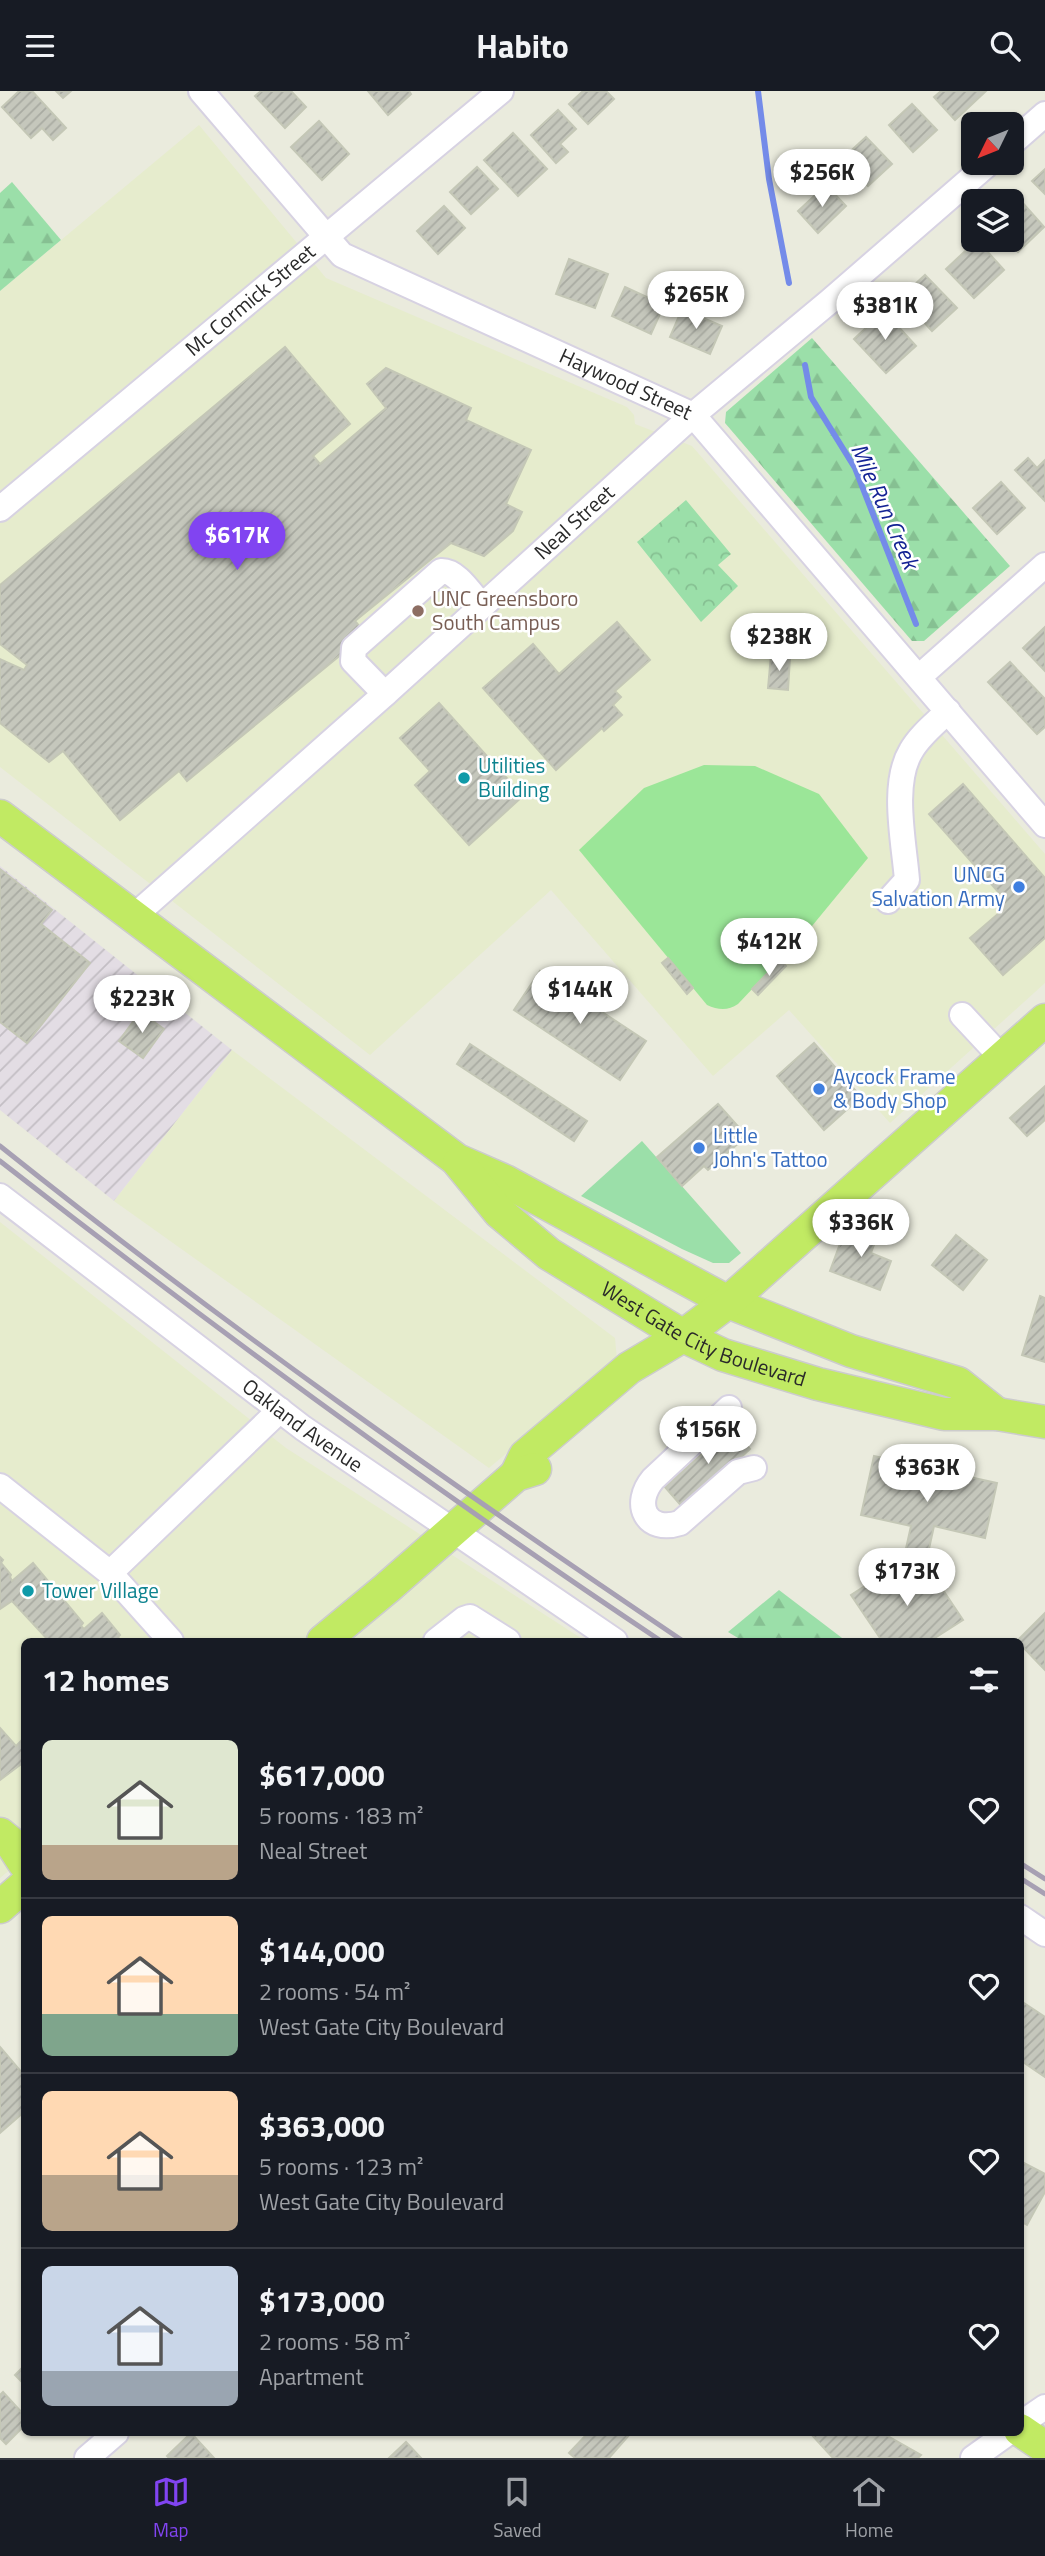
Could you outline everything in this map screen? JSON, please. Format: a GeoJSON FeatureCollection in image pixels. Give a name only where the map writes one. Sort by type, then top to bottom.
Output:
{"type":"FeatureCollection","features":[{"type":"Feature","properties":{"kind":"main road","name":"West Gate City Boulevard"},"geometry":{"type":"LineString","coordinates":[[0,816],[457,1160],[505,1181],[728,1302],[851,1350],[958,1383],[997,1414]]}},
{"type":"Feature","properties":{"kind":"main road"},"geometry":{"type":"LineString","coordinates":[[327,1638],[516,1475],[525,1456],[620,1376],[683,1336],[728,1302],[1045,1020]]}},
{"type":"Feature","properties":{"kind":"main road","name":"West Gate City Boulevard"},"geometry":{"type":"LineString","coordinates":[[457,1160],[499,1212],[550,1254],[683,1336],[723,1355],[818,1384],[944,1414],[997,1414],[1045,1422]]}},
{"type":"Feature","properties":{"kind":"main road"},"geometry":{"type":"LineString","coordinates":[[0,1834],[12,1843],[21,1858]]}},
{"type":"Feature","properties":{"kind":"main road"},"geometry":{"type":"LineString","coordinates":[[0,1872],[21,1876]]}},
{"type":"Feature","properties":{"kind":"main road"},"geometry":{"type":"LineString","coordinates":[[0,1907],[21,1889]]}},
{"type":"Feature","properties":{"kind":"main road"},"geometry":{"type":"LineString","coordinates":[[1024,2433],[1045,2447]]}},
{"type":"Feature","properties":{"kind":"street","name":"Haywood Street"},"geometry":{"type":"LineString","coordinates":[[201,91],[342,255],[692,415],[1045,825]]}},
{"type":"Feature","properties":{"kind":"street","name":"Mc Cormick Street"},"geometry":{"type":"LineString","coordinates":[[0,509],[501,91]]}},
{"type":"Feature","properties":{"kind":"street"},"geometry":{"type":"LineString","coordinates":[[1024,132],[1045,114]]}},
{"type":"Feature","properties":{"kind":"street","name":"Neal Street"},"geometry":{"type":"LineString","coordinates":[[133,917],[385,694],[692,415],[830,301],[975,175]]}},
{"type":"Feature","properties":{"kind":"street"},"geometry":{"type":"LineString","coordinates":[[919,677],[1045,565]]}},
{"type":"Feature","properties":{"kind":"street"},"geometry":{"type":"LineString","coordinates":[[385,694],[353,661],[354,647],[441,571],[452,573],[482,606]]}},
{"type":"Feature","properties":{"kind":"street"},"geometry":{"type":"LineString","coordinates":[[888,901],[907,880],[900,789],[903,767],[911,750],[948,711]]}},
{"type":"Feature","properties":{"kind":"street"},"geometry":{"type":"LineString","coordinates":[[962,1015],[1002,1058]]}},
{"type":"Feature","properties":{"kind":"street","name":"Oakland Avenue"},"geometry":{"type":"LineString","coordinates":[[0,1196],[280,1411],[611,1638]]}},
{"type":"Feature","properties":{"kind":"street"},"geometry":{"type":"LineString","coordinates":[[729,1408],[653,1479],[645,1489],[643,1507],[652,1522],[670,1526],[680,1523],[738,1472],[754,1468]]}},
{"type":"Feature","properties":{"kind":"street"},"geometry":{"type":"LineString","coordinates":[[110,1573],[280,1411]]}},
{"type":"Feature","properties":{"kind":"street"},"geometry":{"type":"LineString","coordinates":[[0,1486],[110,1573],[168,1638]]}},
{"type":"Feature","properties":{"kind":"street"},"geometry":{"type":"LineString","coordinates":[[440,1638],[464,1619],[470,1618],[503,1638]]}},
{"type":"Feature","properties":{"kind":"street"},"geometry":{"type":"LineString","coordinates":[[1024,1920],[1045,1934]]}},
{"type":"Feature","properties":{"kind":"street"},"geometry":{"type":"LineString","coordinates":[[1024,2421],[1045,2407]]}},
{"type":"Feature","properties":{"kind":"street"},"geometry":{"type":"LineString","coordinates":[[87,2458],[113,2436]]}},
{"type":"Feature","properties":{"kind":"street"},"geometry":{"type":"LineString","coordinates":[[973,2458],[1004,2436]]}},
{"type":"Feature","properties":{"kind":"shaded area","name":"UNC Greensboro South Campus"},"geometry":{"type":"Polygon","coordinates":[[[199,125],[326,278],[627,407],[634,415],[635,424],[692,446],[1045,854],[1045,983],[890,1123],[789,1010],[713,1076],[551,890],[370,1055],[0,767],[0,291],[199,125]]]}},
{"type":"Feature","properties":{"kind":"shaded area"},"geometry":{"type":"Polygon","coordinates":[[[0,866],[232,1050],[114,1201],[0,1110],[0,866]]]}},
{"type":"Feature","properties":{"kind":"shaded area"},"geometry":{"type":"Polygon","coordinates":[[[232,1050],[615,1338],[617,1360],[489,1468],[114,1201],[232,1050]]]}},
{"type":"Feature","properties":{"kind":"shaded area"},"geometry":{"type":"Polygon","coordinates":[[[0,1222],[286,1448],[581,1638],[21,1638],[21,1860],[0,1878],[0,1222]]]}},
{"type":"Feature","properties":{"kind":"green space"},"geometry":{"type":"Polygon","coordinates":[[[12,182],[61,240],[0,291],[0,193],[12,182]]]}},
{"type":"Feature","properties":{"kind":"green space"},"geometry":{"type":"Polygon","coordinates":[[[812,338],[1010,566],[924,641],[912,641],[725,423],[726,412],[812,338]]]}},
{"type":"Feature","properties":{"kind":"green space"},"geometry":{"type":"Polygon","coordinates":[[[686,500],[731,554],[718,565],[738,586],[701,622],[637,542],[686,500]]]}},
{"type":"Feature","properties":{"kind":"green space"},"geometry":{"type":"Polygon","coordinates":[[[704,765],[755,766],[819,794],[868,858],[812,926],[738,1004],[727,1009],[707,1005],[579,850],[644,788],[704,765]]]}},
{"type":"Feature","properties":{"kind":"green space"},"geometry":{"type":"Polygon","coordinates":[[[642,1141],[741,1253],[729,1263],[713,1263],[682,1249],[581,1196],[642,1141]]]}},
{"type":"Feature","properties":{"kind":"green space"},"geometry":{"type":"Polygon","coordinates":[[[779,1590],[842,1638],[738,1638],[728,1632],[779,1590]]]}},
{"type":"Feature","properties":{"kind":"building"},"geometry":{"type":"Polygon","coordinates":[[[19,91],[32,91],[66,128],[53,140],[42,128],[31,138],[2,107],[19,91]]]}},
{"type":"Feature","properties":{"kind":"building"},"geometry":{"type":"Polygon","coordinates":[[[56,91],[71,91],[63,98],[56,91]]]}},
{"type":"Feature","properties":{"kind":"building"},"geometry":{"type":"Polygon","coordinates":[[[261,91],[291,91],[306,107],[285,128],[255,96],[261,91]]]}},
{"type":"Feature","properties":{"kind":"building"},"geometry":{"type":"Polygon","coordinates":[[[368,91],[409,91],[411,94],[388,115],[368,91]]]}},
{"type":"Feature","properties":{"kind":"building"},"geometry":{"type":"Polygon","coordinates":[[[583,91],[606,91],[614,99],[588,124],[569,104],[583,91]]]}},
{"type":"Feature","properties":{"kind":"building"},"geometry":{"type":"Polygon","coordinates":[[[941,91],[986,91],[955,120],[934,97],[941,91]]]}},
{"type":"Feature","properties":{"kind":"building"},"geometry":{"type":"Polygon","coordinates":[[[912,104],[937,130],[913,152],[889,125],[912,104]]]}},
{"type":"Feature","properties":{"kind":"building"},"geometry":{"type":"Polygon","coordinates":[[[558,110],[576,129],[560,144],[568,152],[556,163],[531,135],[558,110]]]}},
{"type":"Feature","properties":{"kind":"building"},"geometry":{"type":"Polygon","coordinates":[[[319,121],[349,154],[322,180],[291,147],[319,121]]]}},
{"type":"Feature","properties":{"kind":"building"},"geometry":{"type":"Polygon","coordinates":[[[513,133],[547,169],[518,196],[484,160],[513,133]]]}},
{"type":"Feature","properties":{"kind":"building"},"geometry":{"type":"Polygon","coordinates":[[[866,137],[892,164],[868,186],[842,159],[866,137]]]}},
{"type":"Feature","properties":{"kind":"building"},"geometry":{"type":"Polygon","coordinates":[[[477,167],[498,189],[471,214],[450,192],[477,167]]]}},
{"type":"Feature","properties":{"kind":"building"},"geometry":{"type":"Polygon","coordinates":[[[1045,169],[1045,194],[1032,181],[1045,169]]]}},
{"type":"Feature","properties":{"kind":"building"},"geometry":{"type":"Polygon","coordinates":[[[826,185],[846,206],[818,233],[798,211],[826,185]]]}},
{"type":"Feature","properties":{"kind":"building"},"geometry":{"type":"Polygon","coordinates":[[[1024,204],[1044,227],[1024,246],[1024,204]]]}},
{"type":"Feature","properties":{"kind":"building"},"geometry":{"type":"Polygon","coordinates":[[[444,206],[465,228],[438,254],[417,231],[444,206]]]}},
{"type":"Feature","properties":{"kind":"building"},"geometry":{"type":"Polygon","coordinates":[[[964,252],[988,252],[1004,270],[974,298],[946,269],[964,252]]]}},
{"type":"Feature","properties":{"kind":"building"},"geometry":{"type":"Polygon","coordinates":[[[569,259],[608,274],[595,308],[556,294],[569,259]]]}},
{"type":"Feature","properties":{"kind":"building"},"geometry":{"type":"Polygon","coordinates":[[[925,275],[957,308],[932,331],[901,297],[925,275]]]}},
{"type":"Feature","properties":{"kind":"building"},"geometry":{"type":"Polygon","coordinates":[[[625,287],[664,305],[651,334],[612,316],[625,287]]]}},
{"type":"Feature","properties":{"kind":"building"},"geometry":{"type":"Polygon","coordinates":[[[682,309],[722,326],[710,354],[670,337],[682,309]]]}},
{"type":"Feature","properties":{"kind":"building"},"geometry":{"type":"Polygon","coordinates":[[[884,311],[916,346],[886,373],[854,339],[884,311]]]}},
{"type":"Feature","properties":{"kind":"building"},"geometry":{"type":"Polygon","coordinates":[[[285,347],[350,424],[313,456],[320,464],[386,408],[367,384],[386,368],[471,408],[466,420],[531,450],[506,504],[522,512],[513,531],[484,556],[451,543],[355,621],[366,634],[187,781],[179,771],[120,820],[63,751],[49,762],[0,723],[0,659],[24,670],[27,665],[0,644],[0,585],[285,347]]]}},
{"type":"Feature","properties":{"kind":"building"},"geometry":{"type":"Polygon","coordinates":[[[1028,458],[1037,468],[1045,460],[1045,501],[1015,470],[1028,458]]]}},
{"type":"Feature","properties":{"kind":"building"},"geometry":{"type":"Polygon","coordinates":[[[1001,482],[1025,508],[997,534],[973,508],[1001,482]]]}},
{"type":"Feature","properties":{"kind":"building"},"geometry":{"type":"Polygon","coordinates":[[[617,622],[650,660],[615,691],[621,697],[613,705],[622,715],[604,731],[602,728],[556,770],[483,688],[533,644],[559,674],[617,622]]]}},
{"type":"Feature","properties":{"kind":"building"},"geometry":{"type":"Polygon","coordinates":[[[1045,627],[1045,671],[1023,648],[1045,627]]]}},
{"type":"Feature","properties":{"kind":"building"},"geometry":{"type":"Polygon","coordinates":[[[771,655],[790,657],[788,690],[768,688],[771,655]]]}},
{"type":"Feature","properties":{"kind":"building"},"geometry":{"type":"Polygon","coordinates":[[[1010,662],[1045,699],[1045,727],[1037,734],[988,682],[1010,662]]]}},
{"type":"Feature","properties":{"kind":"building","name":"Utilities Building"},"geometry":{"type":"Polygon","coordinates":[[[439,703],[523,796],[469,845],[415,785],[430,771],[400,738],[439,703]]]}},
{"type":"Feature","properties":{"kind":"building","name":"UNCG Salvation Army"},"geometry":{"type":"Polygon","coordinates":[[[963,784],[1045,878],[1045,938],[1003,975],[970,938],[999,913],[996,900],[1001,895],[929,814],[963,784]]]}},
{"type":"Feature","properties":{"kind":"building"},"geometry":{"type":"Polygon","coordinates":[[[0,869],[52,910],[41,924],[90,963],[27,1043],[0,1022],[0,869]]]}},
{"type":"Feature","properties":{"kind":"building"},"geometry":{"type":"Polygon","coordinates":[[[668,958],[693,988],[687,994],[662,963],[668,958]]]}},
{"type":"Feature","properties":{"kind":"building"},"geometry":{"type":"Polygon","coordinates":[[[780,960],[786,966],[758,995],[752,989],[780,960]]]}},
{"type":"Feature","properties":{"kind":"building"},"geometry":{"type":"Polygon","coordinates":[[[540,971],[646,1041],[620,1080],[514,1010],[540,971]]]}},
{"type":"Feature","properties":{"kind":"building"},"geometry":{"type":"Polygon","coordinates":[[[140,1012],[164,1029],[143,1058],[119,1041],[140,1012]]]}},
{"type":"Feature","properties":{"kind":"building"},"geometry":{"type":"Polygon","coordinates":[[[814,1043],[861,1097],[824,1130],[777,1076],[814,1043]]]}},
{"type":"Feature","properties":{"kind":"building"},"geometry":{"type":"Polygon","coordinates":[[[470,1044],[587,1121],[574,1141],[457,1064],[470,1044]]]}},
{"type":"Feature","properties":{"kind":"building"},"geometry":{"type":"Polygon","coordinates":[[[1045,1086],[1045,1120],[1027,1136],[1010,1118],[1045,1086]]]}},
{"type":"Feature","properties":{"kind":"building","name":"Little John's Tattoo"},"geometry":{"type":"Polygon","coordinates":[[[718,1104],[743,1132],[739,1136],[742,1140],[708,1170],[704,1166],[682,1186],[657,1157],[718,1104]]]}},
{"type":"Feature","properties":{"kind":"building"},"geometry":{"type":"Polygon","coordinates":[[[857,1227],[878,1234],[871,1253],[891,1261],[880,1290],[830,1271],[841,1241],[857,1227]]]}},
{"type":"Feature","properties":{"kind":"building"},"geometry":{"type":"Polygon","coordinates":[[[956,1235],[987,1260],[963,1290],[932,1265],[956,1235]]]}},
{"type":"Feature","properties":{"kind":"building"},"geometry":{"type":"Polygon","coordinates":[[[1040,1296],[1045,1298],[1045,1362],[1022,1355],[1040,1296]]]}},
{"type":"Feature","properties":{"kind":"building"},"geometry":{"type":"Polygon","coordinates":[[[727,1422],[750,1449],[685,1510],[665,1487],[703,1453],[698,1447],[727,1422]]]}},
{"type":"Feature","properties":{"kind":"building"},"geometry":{"type":"Polygon","coordinates":[[[874,1456],[997,1483],[985,1538],[934,1526],[923,1576],[901,1571],[911,1526],[861,1515],[874,1456]]]}},
{"type":"Feature","properties":{"kind":"building","name":"Tower Village"},"geometry":{"type":"Polygon","coordinates":[[[0,1557],[12,1581],[33,1563],[83,1623],[81,1626],[84,1629],[102,1613],[120,1635],[119,1638],[46,1638],[12,1601],[0,1609],[0,1557]]]}},
{"type":"Feature","properties":{"kind":"building"},"geometry":{"type":"Polygon","coordinates":[[[891,1569],[937,1581],[963,1620],[935,1638],[880,1638],[851,1595],[891,1569]]]}},
{"type":"Feature","properties":{"kind":"building"},"geometry":{"type":"Polygon","coordinates":[[[1045,1613],[1045,1670],[1024,1648],[1024,1638],[1020,1638],[1045,1613]]]}},
{"type":"Feature","properties":{"kind":"building"},"geometry":{"type":"Polygon","coordinates":[[[0,1728],[16,1746],[21,1741],[21,1764],[0,1780],[0,1728]]]}},
{"type":"Feature","properties":{"kind":"building"},"geometry":{"type":"Polygon","coordinates":[[[1024,2003],[1045,2017],[1045,2077],[1024,2063],[1024,2003]]]}},
{"type":"Feature","properties":{"kind":"building"},"geometry":{"type":"Polygon","coordinates":[[[0,2047],[21,2072],[21,2115],[0,2133],[0,2047]]]}},
{"type":"Feature","properties":{"kind":"building"},"geometry":{"type":"Polygon","coordinates":[[[1024,2163],[1045,2174],[1045,2192],[1027,2225],[1024,2223],[1024,2163]]]}},
{"type":"Feature","properties":{"kind":"building"},"geometry":{"type":"Polygon","coordinates":[[[21,2369],[21,2381],[15,2375],[21,2369]]]}},
{"type":"Feature","properties":{"kind":"building"},"geometry":{"type":"Polygon","coordinates":[[[3,2392],[21,2412],[21,2429],[6,2444],[0,2438],[0,2395],[3,2392]]]}},
{"type":"Feature","properties":{"kind":"building"},"geometry":{"type":"Polygon","coordinates":[[[188,2436],[194,2436],[214,2458],[169,2458],[167,2456],[188,2436]]]}},
{"type":"Feature","properties":{"kind":"building"},"geometry":{"type":"Polygon","coordinates":[[[585,2436],[628,2436],[609,2458],[575,2458],[569,2453],[585,2436]]]}},
{"type":"Feature","properties":{"kind":"building"},"geometry":{"type":"Polygon","coordinates":[[[813,2436],[888,2436],[921,2455],[918,2458],[833,2458],[813,2436]]]}},
{"type":"Feature","properties":{"kind":"building"},"geometry":{"type":"Polygon","coordinates":[[[406,2442],[421,2458],[389,2458],[406,2442]]]}},
{"type":"Feature","properties":{"kind":"waterway","name":"Mile Run Creek"},"geometry":{"type":"LineString","coordinates":[[758,91],[769,179],[789,283]]}},
{"type":"Feature","properties":{"kind":"waterway","name":"Mile Run Creek"},"geometry":{"type":"LineString","coordinates":[[805,365],[811,397],[855,468],[916,624]]}},
{"type":"Feature","properties":{"kind":"railway"},"geometry":{"type":"LineString","coordinates":[[0,1146],[251,1339],[509,1522],[679,1638]]}},
{"type":"Feature","properties":{"kind":"railway"},"geometry":{"type":"LineString","coordinates":[[0,1161],[162,1286],[326,1407],[492,1526],[657,1638]]}},
{"type":"Feature","properties":{"kind":"railway"},"geometry":{"type":"LineString","coordinates":[[1024,1866],[1045,1879]]}},
{"type":"Feature","properties":{"kind":"railway"},"geometry":{"type":"LineString","coordinates":[[1024,1881],[1045,1894]]}},
{"type":"Feature","properties":{"kind":"place","name":"UNC Greensboro South Campus"},"geometry":{"type":"Point","coordinates":[418,611]}},
{"type":"Feature","properties":{"kind":"place","name":"Utilities Building"},"geometry":{"type":"Point","coordinates":[464,778]}},
{"type":"Feature","properties":{"kind":"place","name":"UNCG Salvation Army"},"geometry":{"type":"Point","coordinates":[1019,887]}},
{"type":"Feature","properties":{"kind":"place","name":"Aycock Frame & Body Shop"},"geometry":{"type":"Point","coordinates":[819,1089]}},
{"type":"Feature","properties":{"kind":"place","name":"Little John's Tattoo"},"geometry":{"type":"Point","coordinates":[699,1148]}},
{"type":"Feature","properties":{"kind":"place","name":"Tower Village"},"geometry":{"type":"Point","coordinates":[28,1591]}}]}
